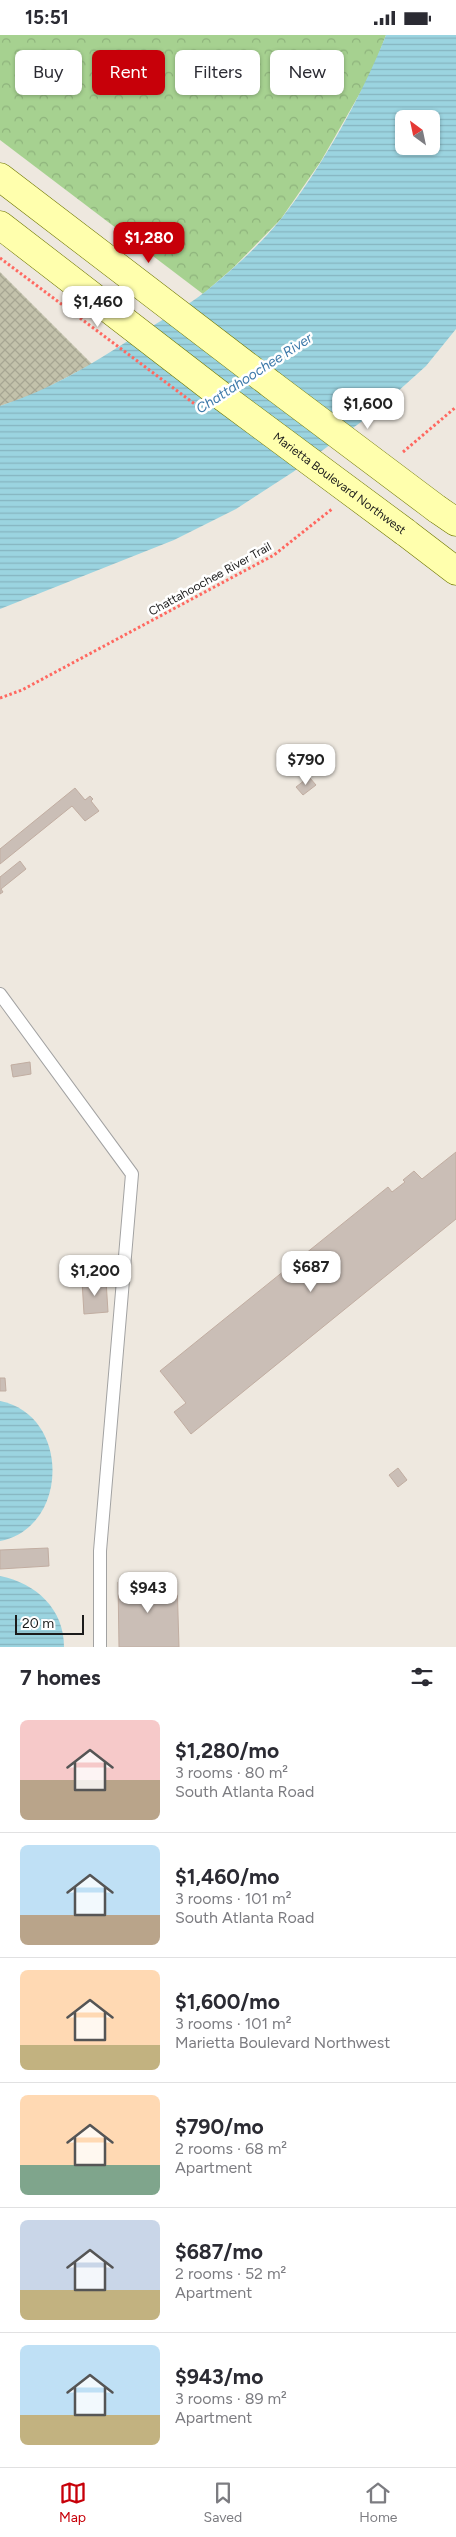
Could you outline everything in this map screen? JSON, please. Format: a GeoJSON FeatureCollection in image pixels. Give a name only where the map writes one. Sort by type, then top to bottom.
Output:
{"type":"FeatureCollection","features":[{"type":"Feature","properties":{"kind":"main road"},"geometry":{"type":"LineString","coordinates":[[0,177],[272,385],[447,515]]}},
{"type":"Feature","properties":{"kind":"main road","name":"Marietta Boulevard Northwest"},"geometry":{"type":"LineString","coordinates":[[0,225],[215,405],[405,531],[456,571]]}},
{"type":"Feature","properties":{"kind":"lane"},"geometry":{"type":"LineString","coordinates":[[0,994],[132,1174],[100,1551],[100,1647]]}},
{"type":"Feature","properties":{"kind":"path"},"geometry":{"type":"LineString","coordinates":[[0,258],[215,405]]}},
{"type":"Feature","properties":{"kind":"path"},"geometry":{"type":"LineString","coordinates":[[396,457],[456,407]]}},
{"type":"Feature","properties":{"kind":"path","name":"Chattahoochee River Trail"},"geometry":{"type":"LineString","coordinates":[[0,698],[22,691],[274,555],[336,508],[328,504]]}},
{"type":"Feature","properties":{"kind":"shaded area"},"geometry":{"type":"Polygon","coordinates":[[[0,272],[92,364],[33,395],[0,406],[0,272]]]}},
{"type":"Feature","properties":{"kind":"green space"},"geometry":{"type":"Polygon","coordinates":[[[0,35],[386,35],[371,74],[321,161],[281,219],[233,268],[203,294],[0,140],[0,35]]]}},
{"type":"Feature","properties":{"kind":"water","name":"Chattahoochee River"},"geometry":{"type":"Polygon","coordinates":[[[386,35],[456,35],[456,329],[426,366],[376,411],[293,472],[236,509],[174,540],[0,609],[0,406],[53,385],[69,376],[179,310],[215,284],[264,239],[296,199],[326,154],[366,82],[386,35]]]}},
{"type":"Feature","properties":{"kind":"water"},"geometry":{"type":"Polygon","coordinates":[[[0,1401],[23,1411],[40,1427],[49,1448],[52,1471],[49,1495],[39,1516],[23,1532],[0,1541],[0,1401]]]}},
{"type":"Feature","properties":{"kind":"water"},"geometry":{"type":"Polygon","coordinates":[[[0,1576],[25,1585],[46,1600],[59,1621],[63,1633],[64,1647],[0,1647],[0,1576]]]}},
{"type":"Feature","properties":{"kind":"building"},"geometry":{"type":"Polygon","coordinates":[[[309,777],[316,785],[303,795],[296,787],[309,777]]]}},
{"type":"Feature","properties":{"kind":"building"},"geometry":{"type":"Polygon","coordinates":[[[75,788],[85,800],[90,796],[93,799],[91,801],[99,811],[85,821],[72,806],[0,864],[0,849],[75,788]]]}},
{"type":"Feature","properties":{"kind":"building"},"geometry":{"type":"Polygon","coordinates":[[[20,861],[26,869],[1,889],[3,892],[0,894],[0,877],[20,861]]]}},
{"type":"Feature","properties":{"kind":"building"},"geometry":{"type":"Polygon","coordinates":[[[30,1062],[31,1074],[13,1077],[11,1065],[30,1062]]]}},
{"type":"Feature","properties":{"kind":"building"},"geometry":{"type":"Polygon","coordinates":[[[456,1152],[456,1219],[191,1434],[174,1412],[186,1403],[160,1371],[388,1187],[392,1192],[405,1182],[403,1180],[414,1171],[422,1179],[456,1152]]]}},
{"type":"Feature","properties":{"kind":"building"},"geometry":{"type":"Polygon","coordinates":[[[106,1280],[108,1312],[84,1314],[82,1281],[106,1280]]]}},
{"type":"Feature","properties":{"kind":"building"},"geometry":{"type":"Polygon","coordinates":[[[0,1378],[5,1378],[6,1391],[0,1391],[0,1378]]]}},
{"type":"Feature","properties":{"kind":"building"},"geometry":{"type":"Polygon","coordinates":[[[398,1468],[407,1480],[398,1487],[389,1475],[398,1468]]]}},
{"type":"Feature","properties":{"kind":"building"},"geometry":{"type":"Polygon","coordinates":[[[48,1548],[49,1566],[0,1569],[0,1550],[48,1548]]]}},
{"type":"Feature","properties":{"kind":"building"},"geometry":{"type":"Polygon","coordinates":[[[177,1581],[179,1647],[119,1647],[118,1582],[177,1581]]]}}]}
